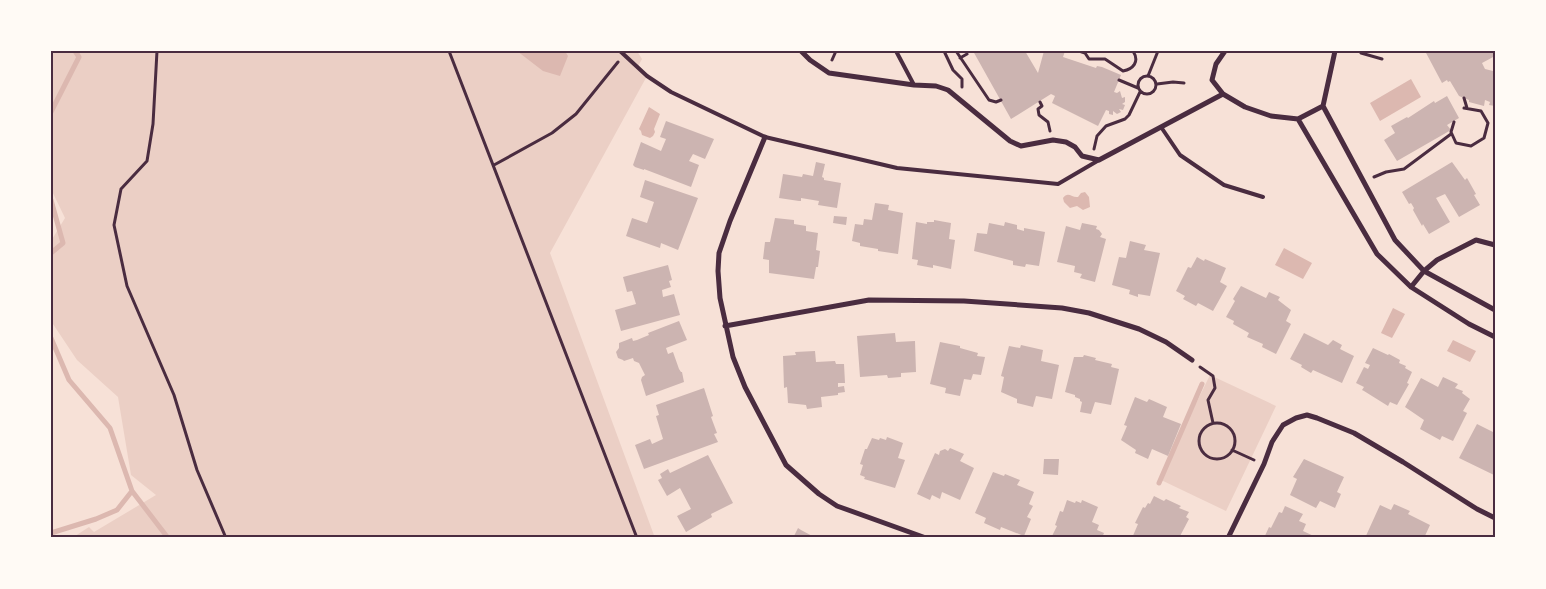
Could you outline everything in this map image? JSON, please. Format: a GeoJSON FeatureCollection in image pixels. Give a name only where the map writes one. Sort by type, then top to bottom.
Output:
{"type":"FeatureCollection","features":[{"type":"Feature","properties":{"kind":"street"},"geometry":{"type":"LineString","coordinates":[[801,51],[810,60],[830,73],[914,85],[936,86],[948,90],[1010,141],[1021,146],[1053,140],[1066,142],[1075,147],[1082,156],[1099,160],[1223,94]]}},
{"type":"Feature","properties":{"kind":"street"},"geometry":{"type":"LineString","coordinates":[[1225,51],[1216,64],[1212,80],[1223,94],[1244,107],[1271,116],[1298,119],[1323,106]]}},
{"type":"Feature","properties":{"kind":"street"},"geometry":{"type":"LineString","coordinates":[[1335,51],[1323,106],[1395,240],[1424,271],[1495,310]]}},
{"type":"Feature","properties":{"kind":"street"},"geometry":{"type":"LineString","coordinates":[[1298,119],[1377,254],[1411,287],[1469,324],[1495,337]]}},
{"type":"Feature","properties":{"kind":"street"},"geometry":{"type":"LineString","coordinates":[[764,137],[719,253],[719,292],[732,357],[745,387],[786,465],[819,494],[837,506],[926,538]]}},
{"type":"Feature","properties":{"kind":"street"},"geometry":{"type":"LineString","coordinates":[[1411,287],[1424,271],[1438,260],[1476,240],[1495,245]]}},
{"type":"Feature","properties":{"kind":"street"},"geometry":{"type":"LineString","coordinates":[[725,326],[869,300],[964,301],[1062,308],[1089,313],[1139,329],[1166,342],[1192,360]]}},
{"type":"Feature","properties":{"kind":"street"},"geometry":{"type":"LineString","coordinates":[[1228,538],[1264,464],[1272,442],[1283,425],[1307,415],[1354,434],[1403,462],[1477,510],[1495,518]]}},
{"type":"Feature","properties":{"kind":"lane"},"geometry":{"type":"LineString","coordinates":[[896,51],[914,85]]}},
{"type":"Feature","properties":{"kind":"lane"},"geometry":{"type":"LineString","coordinates":[[622,53],[647,76],[671,92],[764,137],[897,168],[1058,184],[1099,160]]}},
{"type":"Feature","properties":{"kind":"lane"},"geometry":{"type":"LineString","coordinates":[[1161,127],[1180,155],[1224,185],[1263,197]]}},
{"type":"Feature","properties":{"kind":"path"},"geometry":{"type":"LineString","coordinates":[[157,51],[153,124],[147,161],[121,189],[114,226],[127,286],[174,396],[197,470],[226,538]]}},
{"type":"Feature","properties":{"kind":"path"},"geometry":{"type":"LineString","coordinates":[[449,51],[637,538]]}},
{"type":"Feature","properties":{"kind":"path"},"geometry":{"type":"LineString","coordinates":[[832,60],[836,51]]}},
{"type":"Feature","properties":{"kind":"path"},"geometry":{"type":"LineString","coordinates":[[944,51],[954,70],[962,79],[962,87]]}},
{"type":"Feature","properties":{"kind":"path"},"geometry":{"type":"LineString","coordinates":[[956,51],[989,100],[996,102],[1001,100]]}},
{"type":"Feature","properties":{"kind":"path"},"geometry":{"type":"LineString","coordinates":[[1079,51],[1089,59],[1105,59],[1123,71],[1133,67],[1136,63],[1133,51]]}},
{"type":"Feature","properties":{"kind":"path"},"geometry":{"type":"LineString","coordinates":[[1148,76],[1158,51]]}},
{"type":"Feature","properties":{"kind":"path"},"geometry":{"type":"LineString","coordinates":[[494,165],[552,134],[576,114],[622,53]]}},
{"type":"Feature","properties":{"kind":"path"},"geometry":{"type":"LineString","coordinates":[[960,58],[968,54]]}},
{"type":"Feature","properties":{"kind":"path"},"geometry":{"type":"LineString","coordinates":[[1361,54],[1382,59]]}},
{"type":"Feature","properties":{"kind":"path"},"geometry":{"type":"LineString","coordinates":[[1094,147],[1098,136],[1106,126],[1125,119],[1129,115],[1139,90],[1138,82],[1142,77],[1154,78],[1157,84]]}},
{"type":"Feature","properties":{"kind":"path"},"geometry":{"type":"LineString","coordinates":[[1119,80],[1139,90],[1144,95],[1155,89],[1157,84]]}},
{"type":"Feature","properties":{"kind":"path"},"geometry":{"type":"LineString","coordinates":[[1157,84],[1184,83]]}},
{"type":"Feature","properties":{"kind":"path"},"geometry":{"type":"LineString","coordinates":[[1454,122],[1452,134],[1456,143],[1471,146],[1484,138],[1488,123],[1480,111],[1465,108],[1464,98]]}},
{"type":"Feature","properties":{"kind":"path"},"geometry":{"type":"LineString","coordinates":[[1040,102],[1042,106],[1038,111],[1039,118],[1048,122],[1050,130]]}},
{"type":"Feature","properties":{"kind":"path"},"geometry":{"type":"LineString","coordinates":[[1374,177],[1386,172],[1404,169],[1452,134]]}},
{"type":"Feature","properties":{"kind":"path"},"geometry":{"type":"LineString","coordinates":[[1192,360],[1213,376],[1215,388],[1208,400],[1212,423]]}},
{"type":"Feature","properties":{"kind":"path"},"geometry":{"type":"LineString","coordinates":[[1212,423],[1223,424],[1232,430],[1235,440],[1232,450],[1226,457],[1220,459],[1213,459],[1202,453],[1198,441],[1199,435],[1207,425],[1212,423]]}},
{"type":"Feature","properties":{"kind":"path"},"geometry":{"type":"LineString","coordinates":[[1232,450],[1264,464]]}},
{"type":"Feature","properties":{"kind":"shaded area"},"geometry":{"type":"Polygon","coordinates":[[[51,51],[637,51],[642,59],[637,68],[647,76],[550,253],[655,538],[72,538],[89,527],[94,532],[156,495],[131,475],[118,397],[77,360],[51,321],[51,241],[65,218],[51,189],[51,51]]]}},
{"type":"Feature","properties":{"kind":"shaded area"},"geometry":{"type":"Polygon","coordinates":[[[517,51],[565,51],[568,56],[560,76],[543,71],[517,51]]]}},
{"type":"Feature","properties":{"kind":"shaded area"},"geometry":{"type":"Polygon","coordinates":[[[1411,79],[1421,97],[1380,121],[1370,103],[1411,79]]]}},
{"type":"Feature","properties":{"kind":"shaded area"},"geometry":{"type":"Polygon","coordinates":[[[649,107],[660,114],[654,129],[655,132],[650,138],[642,135],[639,129],[649,107]]]}},
{"type":"Feature","properties":{"kind":"shaded area"},"geometry":{"type":"Polygon","coordinates":[[[1085,192],[1089,197],[1090,207],[1083,210],[1077,206],[1070,208],[1064,202],[1063,198],[1067,195],[1078,197],[1081,193],[1085,192]]]}},
{"type":"Feature","properties":{"kind":"shaded area"},"geometry":{"type":"Polygon","coordinates":[[[1284,248],[1312,263],[1303,279],[1275,265],[1284,248]]]}},
{"type":"Feature","properties":{"kind":"shaded area"},"geometry":{"type":"Polygon","coordinates":[[[1393,308],[1405,314],[1392,338],[1381,333],[1393,308]]]}},
{"type":"Feature","properties":{"kind":"shaded area"},"geometry":{"type":"Polygon","coordinates":[[[1453,340],[1476,351],[1470,362],[1447,351],[1453,340]]]}},
{"type":"Feature","properties":{"kind":"shaded area"},"geometry":{"type":"Polygon","coordinates":[[[1210,375],[1276,406],[1226,511],[1159,479],[1210,375]]]}},
{"type":"Feature","properties":{"kind":"building"},"geometry":{"type":"Polygon","coordinates":[[[973,51],[1025,51],[1038,73],[1044,51],[1065,51],[1063,57],[1096,68],[1097,66],[1102,67],[1121,75],[1114,92],[1120,91],[1122,98],[1125,97],[1125,102],[1122,104],[1125,105],[1123,110],[1119,109],[1121,112],[1117,114],[1113,111],[1113,115],[1109,114],[1109,111],[1106,110],[1098,126],[1052,103],[1055,96],[1051,94],[1011,119],[973,51]]]}},
{"type":"Feature","properties":{"kind":"building"},"geometry":{"type":"Polygon","coordinates":[[[1425,51],[1493,51],[1495,56],[1482,63],[1485,69],[1493,71],[1495,65],[1495,106],[1489,105],[1490,102],[1485,100],[1484,106],[1469,102],[1469,100],[1459,96],[1450,81],[1448,82],[1447,80],[1442,83],[1425,51]]]}},
{"type":"Feature","properties":{"kind":"building"},"geometry":{"type":"Polygon","coordinates":[[[1447,96],[1459,118],[1447,125],[1451,130],[1397,161],[1384,140],[1395,133],[1391,126],[1408,118],[1434,101],[1435,103],[1447,96]]]}},
{"type":"Feature","properties":{"kind":"building"},"geometry":{"type":"Polygon","coordinates":[[[666,121],[714,139],[705,159],[693,154],[689,161],[699,165],[691,187],[633,165],[641,142],[661,151],[666,139],[660,137],[666,121]]]}},
{"type":"Feature","properties":{"kind":"building"},"geometry":{"type":"Polygon","coordinates":[[[816,162],[825,164],[822,177],[824,180],[841,183],[837,208],[818,205],[819,201],[801,198],[801,201],[799,201],[779,198],[783,174],[802,177],[803,174],[813,176],[816,162]]]}},
{"type":"Feature","properties":{"kind":"building"},"geometry":{"type":"Polygon","coordinates":[[[1452,162],[1465,180],[1467,178],[1480,205],[1459,217],[1445,194],[1436,198],[1450,222],[1429,234],[1423,224],[1422,226],[1411,203],[1409,204],[1402,192],[1452,162]]]}},
{"type":"Feature","properties":{"kind":"building"},"geometry":{"type":"Polygon","coordinates":[[[645,180],[698,198],[678,250],[661,243],[660,248],[626,236],[632,218],[647,223],[654,202],[640,197],[645,180]]]}},
{"type":"Feature","properties":{"kind":"building"},"geometry":{"type":"Polygon","coordinates":[[[875,203],[889,205],[888,210],[903,213],[898,254],[860,246],[860,243],[852,241],[855,224],[863,225],[864,219],[872,220],[875,203]]]}},
{"type":"Feature","properties":{"kind":"building"},"geometry":{"type":"Polygon","coordinates":[[[834,216],[847,217],[846,225],[833,223],[834,216]]]}},
{"type":"Feature","properties":{"kind":"building"},"geometry":{"type":"Polygon","coordinates":[[[775,218],[794,220],[794,224],[806,226],[806,231],[818,233],[816,250],[820,251],[814,279],[769,273],[769,260],[763,259],[765,242],[770,242],[775,218]]]}},
{"type":"Feature","properties":{"kind":"building"},"geometry":{"type":"Polygon","coordinates":[[[934,220],[951,223],[949,239],[955,240],[951,269],[933,265],[933,268],[917,265],[918,260],[912,259],[916,222],[927,224],[927,222],[934,222],[934,220]]]}},
{"type":"Feature","properties":{"kind":"building"},"geometry":{"type":"Polygon","coordinates":[[[1005,222],[1017,225],[1017,229],[1024,231],[1024,228],[1045,232],[1039,266],[1026,264],[1025,267],[1013,265],[1013,261],[974,251],[977,233],[987,234],[989,223],[1004,226],[1005,222]]]}},
{"type":"Feature","properties":{"kind":"building"},"geometry":{"type":"Polygon","coordinates":[[[1082,223],[1097,226],[1096,229],[1102,234],[1100,237],[1106,239],[1095,282],[1080,278],[1082,274],[1074,272],[1075,266],[1057,262],[1066,226],[1080,230],[1082,223]]]}},
{"type":"Feature","properties":{"kind":"building"},"geometry":{"type":"Polygon","coordinates":[[[1130,241],[1146,245],[1144,250],[1160,253],[1150,296],[1138,294],[1138,297],[1129,294],[1130,290],[1112,285],[1119,257],[1126,258],[1130,241]]]}},
{"type":"Feature","properties":{"kind":"building"},"geometry":{"type":"Polygon","coordinates":[[[1197,257],[1226,268],[1220,282],[1227,286],[1213,311],[1198,303],[1196,306],[1183,299],[1185,296],[1176,291],[1188,267],[1191,268],[1197,257]]]}},
{"type":"Feature","properties":{"kind":"building"},"geometry":{"type":"Polygon","coordinates":[[[668,265],[672,280],[669,281],[671,287],[662,290],[663,297],[674,294],[680,315],[621,331],[615,310],[636,304],[632,291],[627,292],[623,277],[668,265]]]}},
{"type":"Feature","properties":{"kind":"building"},"geometry":{"type":"Polygon","coordinates":[[[1241,286],[1266,298],[1269,292],[1280,297],[1278,300],[1291,310],[1286,321],[1291,324],[1276,354],[1262,347],[1263,344],[1247,337],[1249,333],[1233,324],[1234,321],[1226,317],[1235,301],[1233,299],[1241,286]]]}},
{"type":"Feature","properties":{"kind":"building"},"geometry":{"type":"Polygon","coordinates":[[[679,321],[687,340],[666,348],[668,354],[673,352],[679,369],[682,372],[684,382],[646,396],[641,380],[645,375],[639,363],[634,361],[633,358],[624,361],[618,358],[616,352],[619,348],[619,343],[632,338],[633,341],[637,340],[649,335],[648,333],[679,321]]]}},
{"type":"Feature","properties":{"kind":"building"},"geometry":{"type":"Polygon","coordinates":[[[895,333],[896,342],[915,341],[916,372],[901,373],[901,377],[888,378],[887,375],[860,377],[857,336],[895,333]]]}},
{"type":"Feature","properties":{"kind":"building"},"geometry":{"type":"Polygon","coordinates":[[[1304,333],[1328,345],[1333,340],[1342,345],[1340,349],[1354,356],[1342,383],[1313,370],[1311,373],[1301,367],[1302,365],[1290,359],[1304,333]]]}},
{"type":"Feature","properties":{"kind":"building"},"geometry":{"type":"Polygon","coordinates":[[[940,342],[960,346],[960,348],[978,353],[977,356],[985,357],[981,375],[973,374],[971,380],[964,379],[960,396],[945,393],[946,388],[930,384],[940,342]]]}},
{"type":"Feature","properties":{"kind":"building"},"geometry":{"type":"Polygon","coordinates":[[[1021,345],[1043,350],[1041,361],[1059,365],[1052,399],[1036,396],[1033,407],[1017,403],[1017,399],[1001,392],[1004,377],[1001,376],[1009,346],[1020,348],[1021,345]]]}},
{"type":"Feature","properties":{"kind":"building"},"geometry":{"type":"Polygon","coordinates":[[[1373,348],[1400,360],[1399,363],[1406,366],[1405,368],[1412,372],[1407,383],[1409,384],[1397,405],[1390,402],[1388,406],[1362,390],[1364,387],[1356,383],[1364,367],[1368,369],[1370,365],[1365,363],[1373,348]]]}},
{"type":"Feature","properties":{"kind":"building"},"geometry":{"type":"Polygon","coordinates":[[[815,351],[816,362],[835,361],[836,364],[844,364],[845,383],[838,383],[838,387],[844,386],[845,392],[838,393],[838,395],[821,397],[822,407],[807,409],[806,405],[788,403],[787,387],[784,388],[783,356],[796,355],[795,352],[815,351]]]}},
{"type":"Feature","properties":{"kind":"building"},"geometry":{"type":"Polygon","coordinates":[[[1084,355],[1112,364],[1111,367],[1119,369],[1111,405],[1095,402],[1091,414],[1080,412],[1082,402],[1080,399],[1075,397],[1075,395],[1065,392],[1074,357],[1083,357],[1084,355]]]}},
{"type":"Feature","properties":{"kind":"building"},"geometry":{"type":"Polygon","coordinates":[[[1443,377],[1458,384],[1455,388],[1463,391],[1462,393],[1470,399],[1463,411],[1467,413],[1453,441],[1442,436],[1440,440],[1420,429],[1424,420],[1405,407],[1421,378],[1438,387],[1443,377]]]}},
{"type":"Feature","properties":{"kind":"building"},"geometry":{"type":"Polygon","coordinates":[[[704,388],[717,433],[714,434],[718,442],[644,469],[635,445],[650,439],[652,444],[663,439],[656,416],[659,415],[656,405],[704,388]]]}},
{"type":"Feature","properties":{"kind":"building"},"geometry":{"type":"Polygon","coordinates":[[[1135,397],[1147,402],[1149,399],[1167,407],[1163,417],[1181,424],[1168,456],[1152,449],[1148,459],[1135,453],[1136,450],[1121,440],[1127,426],[1124,425],[1135,397]]]}},
{"type":"Feature","properties":{"kind":"building"},"geometry":{"type":"Polygon","coordinates":[[[1477,424],[1495,433],[1494,475],[1459,458],[1477,424]]]}},
{"type":"Feature","properties":{"kind":"building"},"geometry":{"type":"Polygon","coordinates":[[[887,437],[903,443],[898,458],[905,460],[895,488],[864,479],[865,477],[860,475],[863,465],[860,464],[865,449],[867,449],[872,438],[886,440],[887,437]]]}},
{"type":"Feature","properties":{"kind":"building"},"geometry":{"type":"Polygon","coordinates":[[[950,448],[964,454],[960,461],[974,468],[960,500],[942,492],[940,499],[932,495],[930,500],[917,494],[935,453],[939,455],[940,451],[945,449],[948,451],[950,448]]]}},
{"type":"Feature","properties":{"kind":"building"},"geometry":{"type":"Polygon","coordinates":[[[708,455],[733,503],[711,514],[712,517],[686,532],[677,516],[691,509],[680,488],[667,496],[658,480],[662,478],[660,474],[668,469],[670,473],[708,455]]]}},
{"type":"Feature","properties":{"kind":"building"},"geometry":{"type":"Polygon","coordinates":[[[1044,459],[1059,459],[1058,475],[1043,474],[1044,459]]]}},
{"type":"Feature","properties":{"kind":"building"},"geometry":{"type":"Polygon","coordinates":[[[1304,459],[1344,477],[1337,492],[1341,494],[1335,508],[1320,501],[1316,508],[1290,495],[1297,479],[1293,477],[1304,459]]]}},
{"type":"Feature","properties":{"kind":"building"},"geometry":{"type":"Polygon","coordinates":[[[993,472],[1020,480],[1017,485],[1034,492],[1029,504],[1033,506],[1027,517],[1031,519],[1024,536],[1001,527],[1000,530],[984,523],[986,518],[975,513],[993,472]]]}},
{"type":"Feature","properties":{"kind":"building"},"geometry":{"type":"Polygon","coordinates":[[[1154,496],[1164,501],[1166,499],[1189,512],[1186,517],[1189,519],[1179,538],[1155,538],[1151,536],[1149,538],[1132,538],[1138,524],[1135,523],[1143,507],[1145,508],[1148,503],[1150,504],[1154,496]]]}},
{"type":"Feature","properties":{"kind":"building"},"geometry":{"type":"Polygon","coordinates":[[[1067,500],[1081,503],[1082,500],[1098,507],[1092,522],[1099,525],[1097,530],[1104,533],[1102,538],[1058,538],[1052,536],[1057,526],[1055,525],[1060,511],[1063,512],[1067,500]]]}},
{"type":"Feature","properties":{"kind":"building"},"geometry":{"type":"Polygon","coordinates":[[[1394,504],[1410,511],[1408,514],[1430,525],[1424,538],[1365,538],[1380,505],[1391,510],[1394,504]]]}},
{"type":"Feature","properties":{"kind":"building"},"geometry":{"type":"Polygon","coordinates":[[[1285,506],[1303,514],[1299,521],[1306,524],[1303,531],[1318,538],[1264,538],[1269,527],[1271,528],[1279,512],[1282,513],[1285,506]]]}},
{"type":"Feature","properties":{"kind":"building"},"geometry":{"type":"Polygon","coordinates":[[[798,528],[801,530],[816,538],[793,538],[798,528]]]}},
{"type":"Feature","properties":{"kind":"waterway"},"geometry":{"type":"LineString","coordinates":[[51,112],[79,57],[75,51]]}},
{"type":"Feature","properties":{"kind":"waterway"},"geometry":{"type":"LineString","coordinates":[[51,200],[63,243],[51,253]]}},
{"type":"Feature","properties":{"kind":"waterway"},"geometry":{"type":"LineString","coordinates":[[51,338],[69,380],[110,428],[132,491],[168,538]]}},
{"type":"Feature","properties":{"kind":"waterway"},"geometry":{"type":"LineString","coordinates":[[1159,483],[1202,384]]}},
{"type":"Feature","properties":{"kind":"waterway"},"geometry":{"type":"LineString","coordinates":[[51,533],[96,519],[117,510],[132,491]]}}]}
